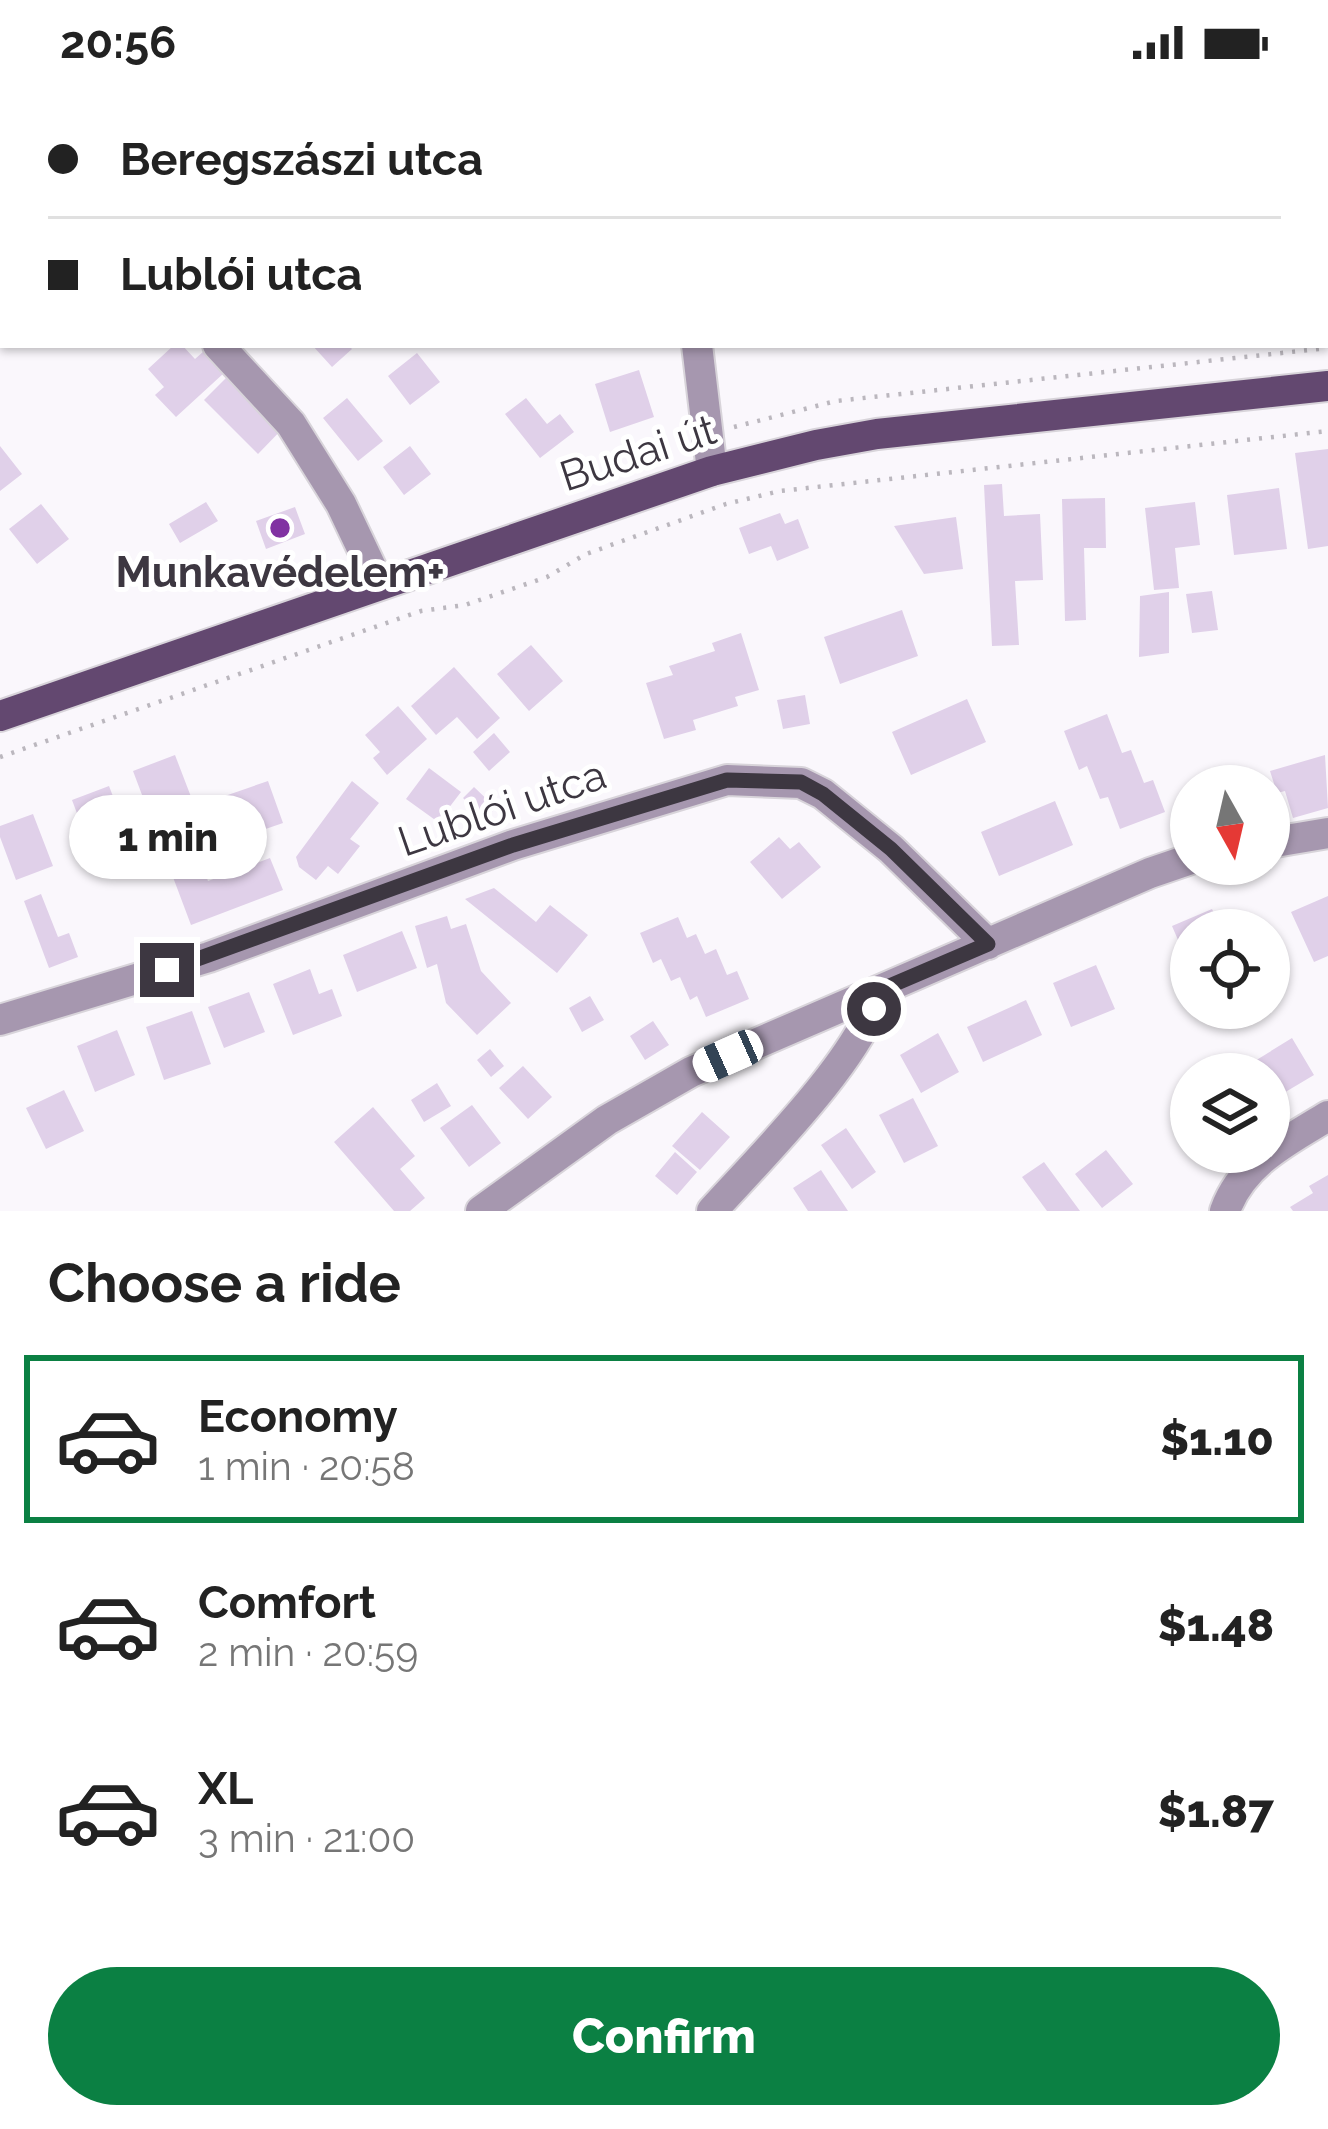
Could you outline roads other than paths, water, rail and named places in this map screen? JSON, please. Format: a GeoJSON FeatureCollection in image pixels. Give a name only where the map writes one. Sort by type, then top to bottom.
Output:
{"type":"FeatureCollection","features":[{"type":"Feature","properties":{"kind":"main road","name":"Budai út"},"geometry":{"type":"LineString","coordinates":[[0,716],[712,471],[816,445],[877,434],[1328,386]]}},
{"type":"Feature","properties":{"kind":"street"},"geometry":{"type":"LineString","coordinates":[[221,348],[291,424],[312,454],[379,584]]}},
{"type":"Feature","properties":{"kind":"street"},"geometry":{"type":"LineString","coordinates":[[697,348],[712,471]]}},
{"type":"Feature","properties":{"kind":"street","name":"Lublói utca"},"geometry":{"type":"LineString","coordinates":[[0,1020],[209,956],[513,845],[727,780],[801,782],[823,794],[891,849],[988,944]]}},
{"type":"Feature","properties":{"kind":"street"},"geometry":{"type":"LineString","coordinates":[[1290,839],[1328,833]]}},
{"type":"Feature","properties":{"kind":"street"},"geometry":{"type":"LineString","coordinates":[[481,1211],[641,1099],[691,1072],[1170,866]]}},
{"type":"Feature","properties":{"kind":"street"},"geometry":{"type":"LineString","coordinates":[[712,1211],[796,1117],[863,1031],[878,991]]}},
{"type":"Feature","properties":{"kind":"street"},"geometry":{"type":"LineString","coordinates":[[1225,1211],[1248,1171],[1275,1148],[1328,1116]]}},
{"type":"Feature","properties":{"kind":"place","name":"Munkavédelem+"},"geometry":{"type":"Point","coordinates":[280,528]}}]}
